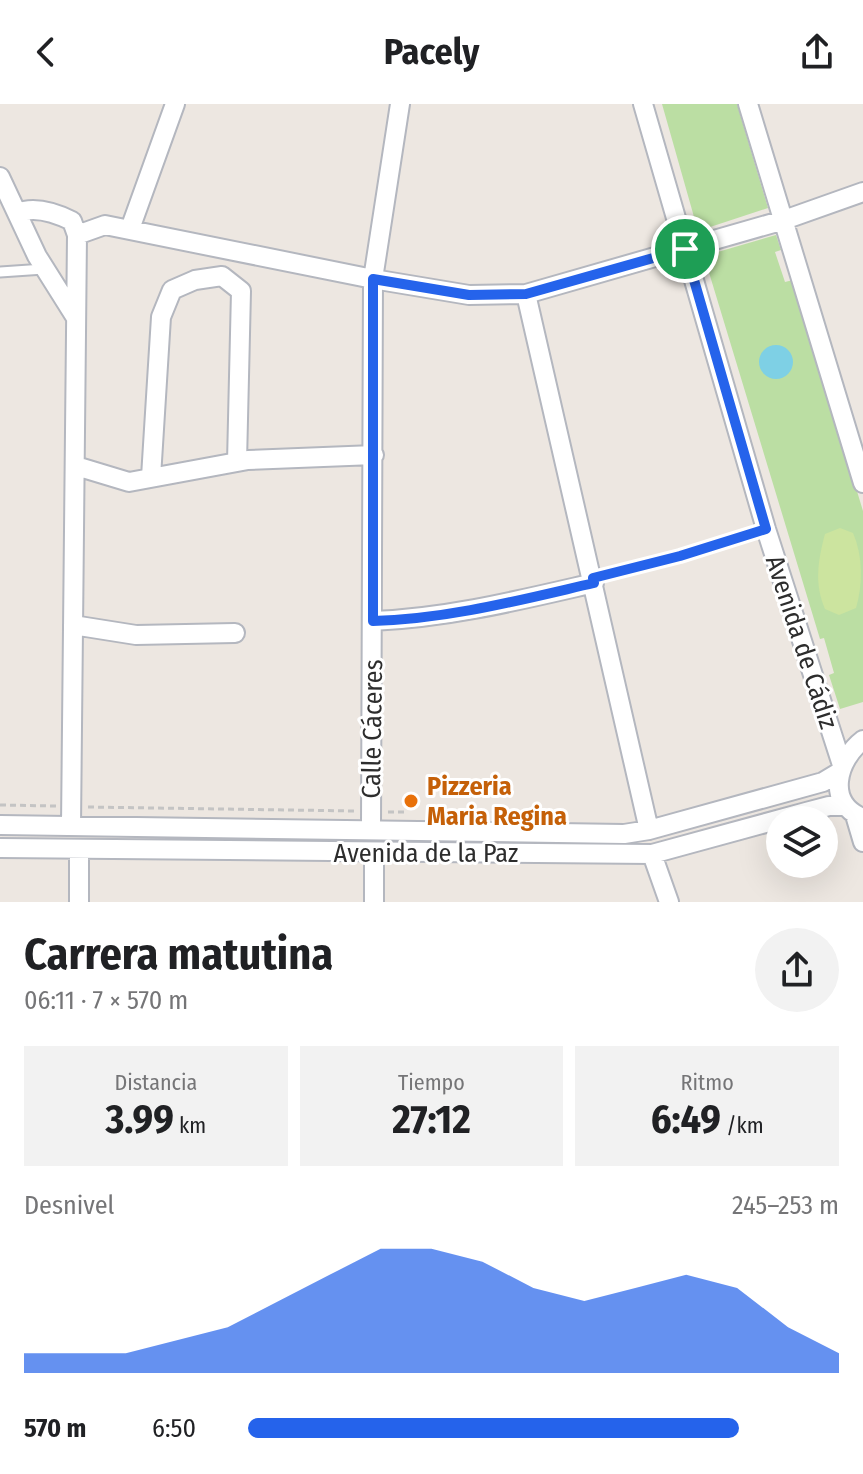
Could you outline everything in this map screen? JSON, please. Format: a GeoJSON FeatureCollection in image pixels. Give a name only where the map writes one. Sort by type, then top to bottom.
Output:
{"type":"FeatureCollection","features":[{"type":"Feature","properties":{"kind":"street"},"geometry":{"type":"LineString","coordinates":[[130,229],[175,104]]}},
{"type":"Feature","properties":{"kind":"street","name":"Calle Cáceres"},"geometry":{"type":"LineString","coordinates":[[371,820],[373,279],[400,104]]}},
{"type":"Feature","properties":{"kind":"street","name":"Avenida de Cádiz"},"geometry":{"type":"LineString","coordinates":[[643,104],[766,529],[840,769],[840,797],[855,813]]}},
{"type":"Feature","properties":{"kind":"street"},"geometry":{"type":"LineString","coordinates":[[748,104],[863,483]]}},
{"type":"Feature","properties":{"kind":"street"},"geometry":{"type":"LineString","coordinates":[[0,177],[40,263],[76,318]]}},
{"type":"Feature","properties":{"kind":"street"},"geometry":{"type":"LineString","coordinates":[[77,235],[105,225],[373,279],[469,295],[526,294],[784,220],[863,192]]}},
{"type":"Feature","properties":{"kind":"street"},"geometry":{"type":"LineString","coordinates":[[17,213],[26,209],[64,217],[72,221],[77,235],[71,826]]}},
{"type":"Feature","properties":{"kind":"street"},"geometry":{"type":"LineString","coordinates":[[151,477],[161,317],[172,290],[195,280],[222,276],[241,291],[237,462]]}},
{"type":"Feature","properties":{"kind":"street"},"geometry":{"type":"LineString","coordinates":[[526,294],[649,830]]}},
{"type":"Feature","properties":{"kind":"street"},"geometry":{"type":"LineString","coordinates":[[76,466],[129,482],[237,462],[374,455]]}},
{"type":"Feature","properties":{"kind":"street"},"geometry":{"type":"LineString","coordinates":[[373,621],[422,619],[464,612],[593,580]]}},
{"type":"Feature","properties":{"kind":"street"},"geometry":{"type":"LineString","coordinates":[[73,625],[136,635],[235,633]]}},
{"type":"Feature","properties":{"kind":"street"},"geometry":{"type":"LineString","coordinates":[[840,769],[853,748],[863,740]]}},
{"type":"Feature","properties":{"kind":"street","name":"Avenida de la Paz"},"geometry":{"type":"LineString","coordinates":[[0,825],[371,820],[624,834],[649,830],[823,782],[840,769]]}},
{"type":"Feature","properties":{"kind":"street","name":"Avenida de la Paz"},"geometry":{"type":"LineString","coordinates":[[0,848],[652,854],[829,806],[855,813]]}},
{"type":"Feature","properties":{"kind":"street"},"geometry":{"type":"LineString","coordinates":[[855,813],[863,842]]}},
{"type":"Feature","properties":{"kind":"street"},"geometry":{"type":"LineString","coordinates":[[79,849],[79,902]]}},
{"type":"Feature","properties":{"kind":"street"},"geometry":{"type":"LineString","coordinates":[[374,853],[374,902]]}},
{"type":"Feature","properties":{"kind":"street"},"geometry":{"type":"LineString","coordinates":[[652,854],[669,902]]}},
{"type":"Feature","properties":{"kind":"lane"},"geometry":{"type":"LineString","coordinates":[[0,272],[40,263]]}},
{"type":"Feature","properties":{"kind":"path"},"geometry":{"type":"LineString","coordinates":[[593,580],[766,529]]}},
{"type":"Feature","properties":{"kind":"path"},"geometry":{"type":"LineString","coordinates":[[0,805],[371,820],[418,813]]}},
{"type":"Feature","properties":{"kind":"green space"},"geometry":{"type":"Polygon","coordinates":[[[662,104],[737,104],[768,208],[698,231],[662,104]]]}},
{"type":"Feature","properties":{"kind":"green space"},"geometry":{"type":"Polygon","coordinates":[[[776,235],[781,250],[775,252],[785,282],[793,280],[863,511],[863,702],[840,709],[829,675],[834,673],[824,638],[820,639],[704,256],[776,235]]]}},
{"type":"Feature","properties":{"kind":"green space"},"geometry":{"type":"Polygon","coordinates":[[[840,528],[853,533],[861,570],[856,608],[839,615],[825,609],[818,572],[825,534],[840,528]]]}},
{"type":"Feature","properties":{"kind":"water"},"geometry":{"type":"Polygon","coordinates":[[[776,345],[788,350],[793,362],[788,374],[776,379],[764,374],[759,362],[764,350],[776,345]]]}},
{"type":"Feature","properties":{"kind":"place","name":"Pizzeria Maria Regina"},"geometry":{"type":"Point","coordinates":[411,801]}},
{"type":"Feature","properties":{"kind":"route"},"geometry":{"type":"LineString","coordinates":[[685,249],[766,529],[680,556],[593,578],[594,583],[422,619],[373,621],[373,279],[469,295],[526,294],[685,249]]}}]}
